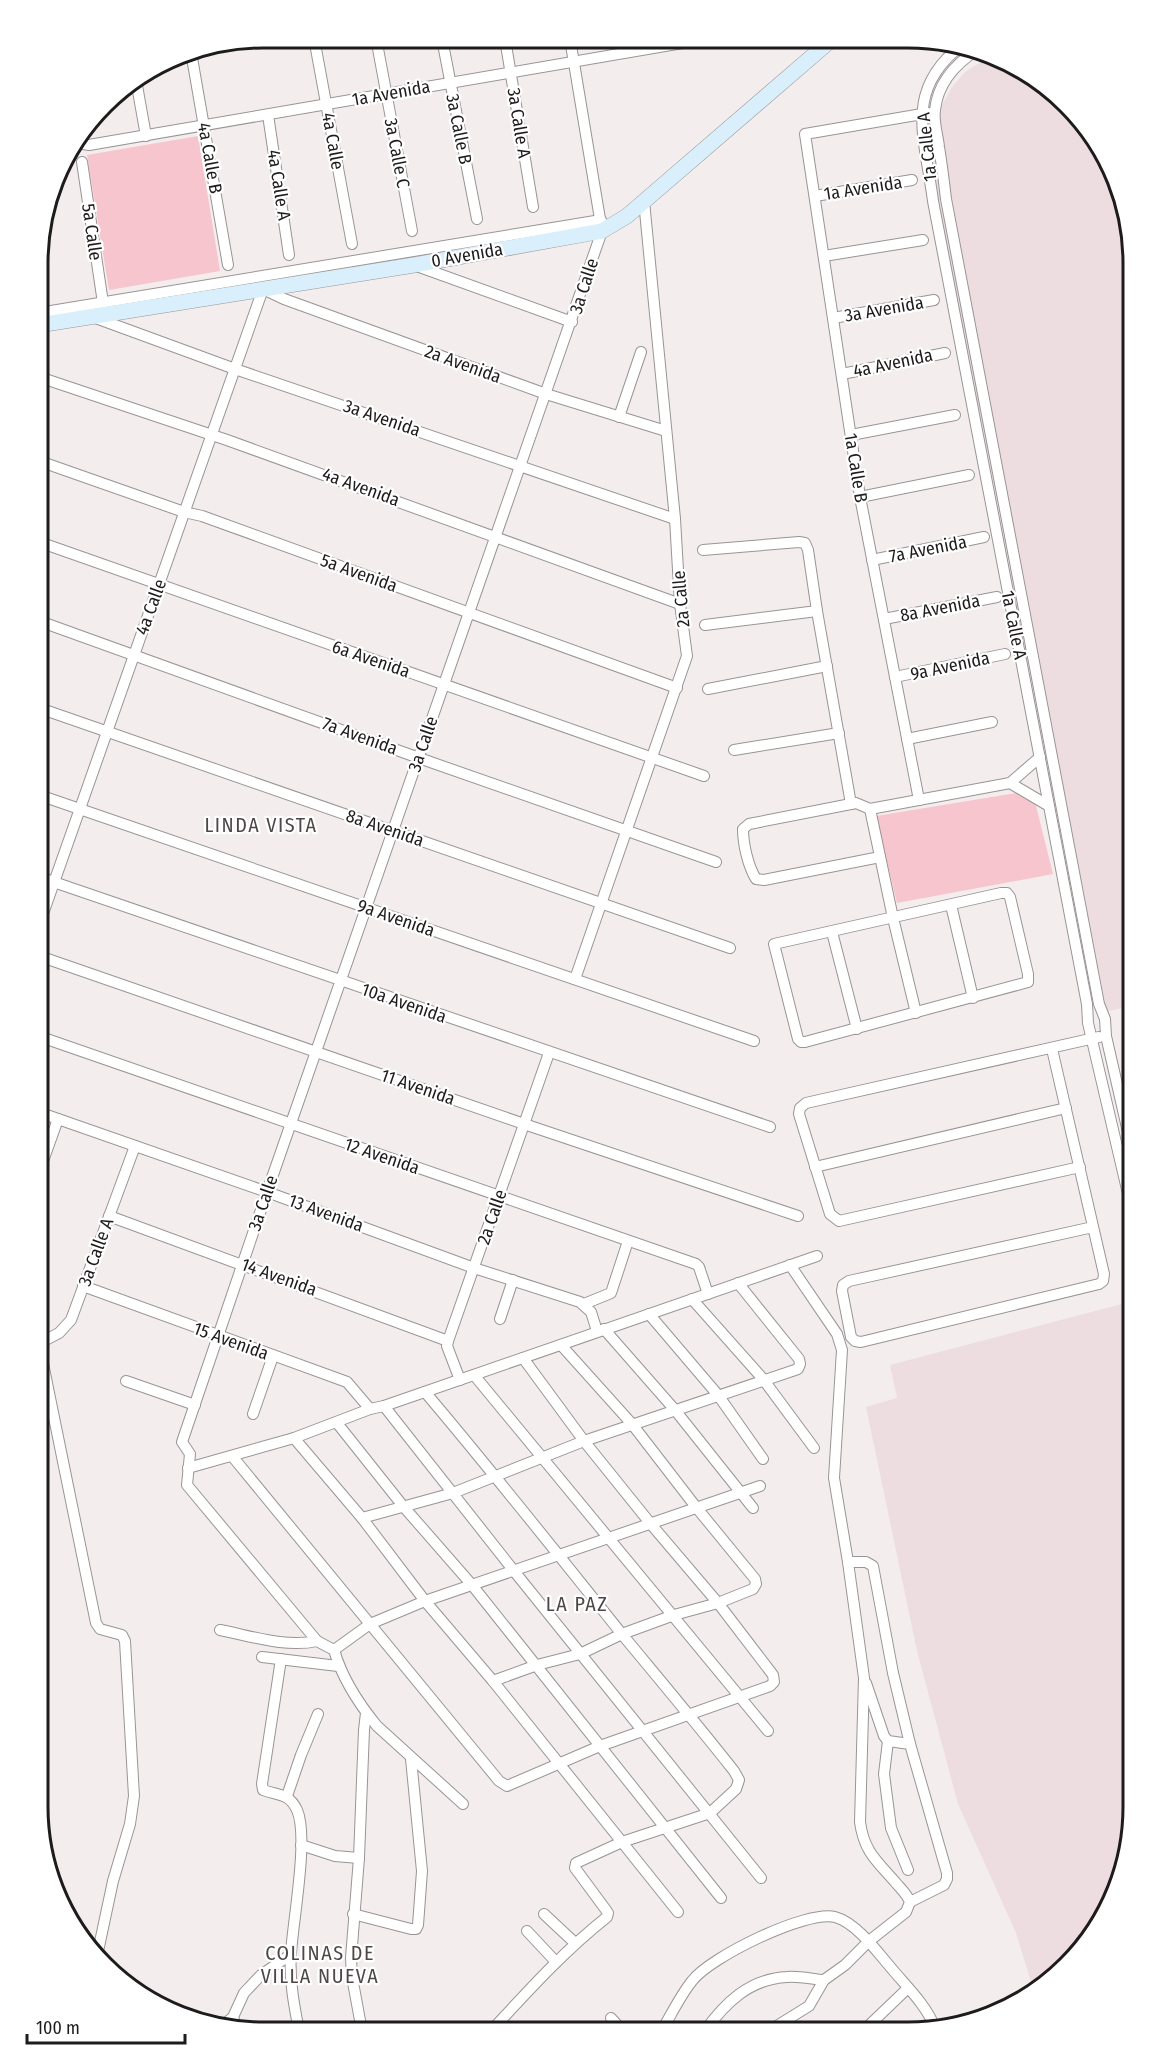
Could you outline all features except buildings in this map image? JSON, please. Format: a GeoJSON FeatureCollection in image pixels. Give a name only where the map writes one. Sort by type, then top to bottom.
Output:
{"type":"FeatureCollection","features":[{"type":"Feature","properties":{"kind":"street","name":"4a Calle"},"geometry":{"type":"LineString","coordinates":[[316,48],[352,244]]}},
{"type":"Feature","properties":{"kind":"street","name":"3a Calle C"},"geometry":{"type":"LineString","coordinates":[[378,48],[412,231]]}},
{"type":"Feature","properties":{"kind":"street","name":"3a Calle B"},"geometry":{"type":"LineString","coordinates":[[444,48],[477,219]]}},
{"type":"Feature","properties":{"kind":"street","name":"3a Calle A"},"geometry":{"type":"LineString","coordinates":[[507,48],[533,207]]}},
{"type":"Feature","properties":{"kind":"street","name":"3a Calle"},"geometry":{"type":"LineString","coordinates":[[188,1468],[190,1454],[182,1442],[340,981],[572,322],[601,225],[572,48]]}},
{"type":"Feature","properties":{"kind":"street"},"geometry":{"type":"LineString","coordinates":[[633,48],[634,52]]}},
{"type":"Feature","properties":{"kind":"street","name":"1a Avenida"},"geometry":{"type":"LineString","coordinates":[[85,143],[89,145],[146,136],[655,48]]}},
{"type":"Feature","properties":{"kind":"street","name":"0 Avenida"},"geometry":{"type":"LineString","coordinates":[[48,323],[414,265],[601,225],[627,216],[822,48]]}},
{"type":"Feature","properties":{"kind":"street","name":"1a Calle A"},"geometry":{"type":"LineString","coordinates":[[954,53],[935,72],[926,92],[921,114],[933,201],[1076,945],[1087,1004],[1088,1023],[1123,1171]]}},
{"type":"Feature","properties":{"kind":"street","name":"1a Calle A"},"geometry":{"type":"LineString","coordinates":[[968,56],[954,68],[945,81],[938,95],[934,112],[946,199],[1099,1004],[1105,1019],[1106,1036],[1123,1110]]}},
{"type":"Feature","properties":{"kind":"street","name":"4a Calle B"},"geometry":{"type":"LineString","coordinates":[[192,60],[228,264]]}},
{"type":"Feature","properties":{"kind":"street"},"geometry":{"type":"LineString","coordinates":[[137,88],[146,136]]}},
{"type":"Feature","properties":{"kind":"street"},"geometry":{"type":"LineString","coordinates":[[921,114],[934,112]]}},
{"type":"Feature","properties":{"kind":"street","name":"1a Calle B"},"geometry":{"type":"LineString","coordinates":[[919,800],[860,497],[805,134],[921,114]]}},
{"type":"Feature","properties":{"kind":"street","name":"4a Calle A"},"geometry":{"type":"LineString","coordinates":[[268,115],[289,255]]}},
{"type":"Feature","properties":{"kind":"street","name":"5a Calle"},"geometry":{"type":"LineString","coordinates":[[82,162],[102,303]]}},
{"type":"Feature","properties":{"kind":"street","name":"1a Avenida"},"geometry":{"type":"LineString","coordinates":[[815,196],[912,180]]}},
{"type":"Feature","properties":{"kind":"street"},"geometry":{"type":"LineString","coordinates":[[933,201],[946,199]]}},
{"type":"Feature","properties":{"kind":"street","name":"2a Calle"},"geometry":{"type":"LineString","coordinates":[[575,979],[687,656],[680,604],[675,519],[644,201]]}},
{"type":"Feature","properties":{"kind":"street","name":"0 Avenida"},"geometry":{"type":"LineString","coordinates":[[48,312],[601,225]]}},
{"type":"Feature","properties":{"kind":"street"},"geometry":{"type":"LineString","coordinates":[[824,256],[923,240]]}},
{"type":"Feature","properties":{"kind":"street"},"geometry":{"type":"LineString","coordinates":[[414,265],[572,322]]}},
{"type":"Feature","properties":{"kind":"street","name":"4a Calle"},"geometry":{"type":"LineString","coordinates":[[48,899],[263,289]]}},
{"type":"Feature","properties":{"kind":"street","name":"2a Avenida"},"geometry":{"type":"LineString","coordinates":[[263,289],[284,299],[546,394],[666,432]]}},
{"type":"Feature","properties":{"kind":"street","name":"3a Avenida"},"geometry":{"type":"LineString","coordinates":[[833,318],[934,300]]}},
{"type":"Feature","properties":{"kind":"street","name":"3a Avenida"},"geometry":{"type":"LineString","coordinates":[[89,316],[235,369],[675,519]]}},
{"type":"Feature","properties":{"kind":"street"},"geometry":{"type":"LineString","coordinates":[[619,417],[641,352]]}},
{"type":"Feature","properties":{"kind":"street","name":"4a Avenida"},"geometry":{"type":"LineString","coordinates":[[842,374],[945,352]]}},
{"type":"Feature","properties":{"kind":"street","name":"4a Avenida"},"geometry":{"type":"LineString","coordinates":[[48,380],[496,536],[680,604]]}},
{"type":"Feature","properties":{"kind":"street"},"geometry":{"type":"LineString","coordinates":[[851,435],[955,415]]}},
{"type":"Feature","properties":{"kind":"street","name":"5a Avenida"},"geometry":{"type":"LineString","coordinates":[[48,463],[184,512],[202,516],[677,688]]}},
{"type":"Feature","properties":{"kind":"street"},"geometry":{"type":"LineString","coordinates":[[860,497],[969,475]]}},
{"type":"Feature","properties":{"kind":"street","name":"7a Avenida"},"geometry":{"type":"LineString","coordinates":[[872,560],[984,537]]}},
{"type":"Feature","properties":{"kind":"street"},"geometry":{"type":"LineString","coordinates":[[703,550],[805,543],[851,804]]}},
{"type":"Feature","properties":{"kind":"street","name":"6a Avenida"},"geometry":{"type":"LineString","coordinates":[[48,545],[704,777]]}},
{"type":"Feature","properties":{"kind":"street","name":"8a Avenida"},"geometry":{"type":"LineString","coordinates":[[884,619],[997,597]]}},
{"type":"Feature","properties":{"kind":"street"},"geometry":{"type":"LineString","coordinates":[[705,626],[817,611]]}},
{"type":"Feature","properties":{"kind":"street","name":"7a Avenida"},"geometry":{"type":"LineString","coordinates":[[48,624],[716,862]]}},
{"type":"Feature","properties":{"kind":"street","name":"9a Avenida"},"geometry":{"type":"LineString","coordinates":[[895,677],[1005,654]]}},
{"type":"Feature","properties":{"kind":"street"},"geometry":{"type":"LineString","coordinates":[[708,689],[827,666]]}},
{"type":"Feature","properties":{"kind":"street","name":"8a Avenida"},"geometry":{"type":"LineString","coordinates":[[48,711],[730,948]]}},
{"type":"Feature","properties":{"kind":"street"},"geometry":{"type":"LineString","coordinates":[[907,739],[992,722]]}},
{"type":"Feature","properties":{"kind":"street"},"geometry":{"type":"LineString","coordinates":[[734,750],[838,733]]}},
{"type":"Feature","properties":{"kind":"street"},"geometry":{"type":"LineString","coordinates":[[880,856],[764,880],[756,879],[752,871],[743,829],[749,824],[851,804],[864,805],[870,809],[1010,783],[1040,757]]}},
{"type":"Feature","properties":{"kind":"street"},"geometry":{"type":"LineString","coordinates":[[1010,783],[1049,806]]}},
{"type":"Feature","properties":{"kind":"street","name":"9a Avenida"},"geometry":{"type":"LineString","coordinates":[[48,798],[754,1041]]}},
{"type":"Feature","properties":{"kind":"street"},"geometry":{"type":"LineString","coordinates":[[870,809],[916,1013]]}},
{"type":"Feature","properties":{"kind":"street","name":"10a Avenida"},"geometry":{"type":"LineString","coordinates":[[48,880],[770,1128]]}},
{"type":"Feature","properties":{"kind":"street"},"geometry":{"type":"LineString","coordinates":[[1007,893],[1010,897],[1028,982],[857,1029],[801,1042],[798,1039],[774,944],[951,906],[1007,893]]}},
{"type":"Feature","properties":{"kind":"street"},"geometry":{"type":"LineString","coordinates":[[951,906],[973,998]]}},
{"type":"Feature","properties":{"kind":"street"},"geometry":{"type":"LineString","coordinates":[[832,932],[857,1029]]}},
{"type":"Feature","properties":{"kind":"street"},"geometry":{"type":"LineString","coordinates":[[1076,945],[1088,944]]}},
{"type":"Feature","properties":{"kind":"street","name":"11 Avenida"},"geometry":{"type":"LineString","coordinates":[[48,959],[798,1216]]}},
{"type":"Feature","properties":{"kind":"street"},"geometry":{"type":"LineString","coordinates":[[1080,1167],[844,1221],[835,1220],[830,1214],[815,1167],[799,1114],[800,1108],[806,1103],[1106,1036]]}},
{"type":"Feature","properties":{"kind":"street","name":"12 Avenida"},"geometry":{"type":"LineString","coordinates":[[48,1039],[696,1264],[708,1294]]}},
{"type":"Feature","properties":{"kind":"street"},"geometry":{"type":"LineString","coordinates":[[1053,1049],[1104,1275],[1103,1281],[1099,1284],[861,1342],[851,1337],[842,1291],[843,1285],[849,1281],[1093,1227]]}},
{"type":"Feature","properties":{"kind":"street","name":"2a Calle"},"geometry":{"type":"LineString","coordinates":[[448,1341],[549,1053]]}},
{"type":"Feature","properties":{"kind":"street"},"geometry":{"type":"LineString","coordinates":[[815,1167],[1066,1108]]}},
{"type":"Feature","properties":{"kind":"street","name":"13 Avenida"},"geometry":{"type":"LineString","coordinates":[[48,1116],[474,1268],[584,1304]]}},
{"type":"Feature","properties":{"kind":"street"},"geometry":{"type":"LineString","coordinates":[[48,1147],[58,1119]]}},
{"type":"Feature","properties":{"kind":"street","name":"3a Calle A"},"geometry":{"type":"LineString","coordinates":[[48,1339],[59,1333],[70,1320],[135,1146]]}},
{"type":"Feature","properties":{"kind":"street","name":"14 Avenida"},"geometry":{"type":"LineString","coordinates":[[109,1216],[448,1341]]}},
{"type":"Feature","properties":{"kind":"street"},"geometry":{"type":"LineString","coordinates":[[628,1241],[611,1293],[584,1304],[601,1330],[675,1410],[753,1508]]}},
{"type":"Feature","properties":{"kind":"street"},"geometry":{"type":"LineString","coordinates":[[463,1804],[411,1759],[366,1713],[338,1666],[334,1650],[317,1641],[188,1485],[188,1468],[294,1438],[370,1409],[817,1256]]}},
{"type":"Feature","properties":{"kind":"street"},"geometry":{"type":"LineString","coordinates":[[790,1265],[837,1334],[842,1350],[834,1478],[864,1678],[860,1822],[862,1838],[868,1851],[910,1902]]}},
{"type":"Feature","properties":{"kind":"street"},"geometry":{"type":"LineString","coordinates":[[500,1319],[513,1280]]}},
{"type":"Feature","properties":{"kind":"street"},"geometry":{"type":"LineString","coordinates":[[362,1518],[453,1493],[584,1441],[798,1369],[799,1359],[738,1283]]}},
{"type":"Feature","properties":{"kind":"street","name":"15 Avenida"},"geometry":{"type":"LineString","coordinates":[[83,1286],[347,1382],[370,1409]]}},
{"type":"Feature","properties":{"kind":"street"},"geometry":{"type":"LineString","coordinates":[[692,1299],[763,1379],[814,1448]]}},
{"type":"Feature","properties":{"kind":"street"},"geometry":{"type":"LineString","coordinates":[[649,1314],[718,1395],[763,1458]]}},
{"type":"Feature","properties":{"kind":"street"},"geometry":{"type":"LineString","coordinates":[[448,1341],[447,1346],[460,1380]]}},
{"type":"Feature","properties":{"kind":"street"},"geometry":{"type":"LineString","coordinates":[[493,1681],[537,1665],[580,1654],[622,1634],[718,1603],[753,1588],[756,1584],[755,1579],[632,1424],[561,1345]]}},
{"type":"Feature","properties":{"kind":"street"},"geometry":{"type":"LineString","coordinates":[[253,1414],[273,1356]]}},
{"type":"Feature","properties":{"kind":"street"},"geometry":{"type":"LineString","coordinates":[[232,1456],[499,1781],[507,1786],[600,1746],[770,1686],[774,1682],[773,1675],[718,1603],[584,1441],[523,1358]]}},
{"type":"Feature","properties":{"kind":"street"},"geometry":{"type":"LineString","coordinates":[[474,1375],[768,1731]]}},
{"type":"Feature","properties":{"kind":"street"},"geometry":{"type":"LineString","coordinates":[[126,1381],[195,1405]]}},
{"type":"Feature","properties":{"kind":"street"},"geometry":{"type":"LineString","coordinates":[[48,1388],[96,1623],[100,1629],[122,1635],[125,1641],[134,1796],[130,1824],[113,1881],[99,1947]]}},
{"type":"Feature","properties":{"kind":"street"},"geometry":{"type":"LineString","coordinates":[[425,1392],[496,1476],[689,1715],[734,1771],[738,1780],[736,1789],[710,1813],[622,1842],[574,1865],[608,1913],[607,1917],[575,1943],[499,2022]]}},
{"type":"Feature","properties":{"kind":"street"},"geometry":{"type":"LineString","coordinates":[[384,1406],[761,1878]]}},
{"type":"Feature","properties":{"kind":"street"},"geometry":{"type":"LineString","coordinates":[[337,1423],[403,1506],[472,1585],[537,1665],[721,1898]]}},
{"type":"Feature","properties":{"kind":"street"},"geometry":{"type":"LineString","coordinates":[[294,1438],[362,1518],[425,1601],[493,1681],[678,1912]]}},
{"type":"Feature","properties":{"kind":"street"},"geometry":{"type":"LineString","coordinates":[[334,1650],[370,1623],[425,1601],[760,1486]]}},
{"type":"Feature","properties":{"kind":"street"},"geometry":{"type":"LineString","coordinates":[[783,2022],[809,2006],[824,1980],[845,1965],[869,1941],[906,1912],[910,1902],[944,1885],[947,1880],[893,1672],[873,1566],[866,1562],[848,1562]]}},
{"type":"Feature","properties":{"kind":"street"},"geometry":{"type":"LineString","coordinates":[[220,1630],[280,1642],[304,1644],[317,1641]]}},
{"type":"Feature","properties":{"kind":"street"},"geometry":{"type":"LineString","coordinates":[[262,1657],[338,1666]]}},
{"type":"Feature","properties":{"kind":"street"},"geometry":{"type":"LineString","coordinates":[[280,1659],[262,1784],[263,1790],[287,1796],[301,1822],[301,1845],[290,1955],[292,1990],[297,2022]]}},
{"type":"Feature","properties":{"kind":"street"},"geometry":{"type":"LineString","coordinates":[[864,1678],[884,1736],[888,1741],[910,1744]]}},
{"type":"Feature","properties":{"kind":"street"},"geometry":{"type":"LineString","coordinates":[[360,2022],[352,1977],[353,1914],[359,1858],[366,1713]]}},
{"type":"Feature","properties":{"kind":"street"},"geometry":{"type":"LineString","coordinates":[[287,1796],[318,1714]]}},
{"type":"Feature","properties":{"kind":"street"},"geometry":{"type":"LineString","coordinates":[[888,1741],[884,1774],[891,1828],[908,1869]]}},
{"type":"Feature","properties":{"kind":"street"},"geometry":{"type":"LineString","coordinates":[[353,1914],[411,1929],[416,1929],[418,1925],[422,1871],[411,1759]]}},
{"type":"Feature","properties":{"kind":"street"},"geometry":{"type":"LineString","coordinates":[[301,1845],[335,1856],[359,1858]]}},
{"type":"Feature","properties":{"kind":"street"},"geometry":{"type":"LineString","coordinates":[[544,1914],[575,1943]]}},
{"type":"Feature","properties":{"kind":"street"},"geometry":{"type":"LineString","coordinates":[[667,2022],[692,1980],[716,1961],[737,1947],[778,1930],[822,1917],[842,1920],[869,1941],[932,2021]]}},
{"type":"Feature","properties":{"kind":"street"},"geometry":{"type":"LineString","coordinates":[[527,1931],[556,1962]]}},
{"type":"Feature","properties":{"kind":"street"},"geometry":{"type":"LineString","coordinates":[[230,2019],[244,1993],[261,1975],[290,1955]]}},
{"type":"Feature","properties":{"kind":"street"},"geometry":{"type":"LineString","coordinates":[[711,2022],[734,1997],[765,1981],[788,1977],[824,1980]]}},
{"type":"Feature","properties":{"kind":"street"},"geometry":{"type":"LineString","coordinates":[[872,2022],[908,1988]]}},
{"type":"Feature","properties":{"kind":"street"},"geometry":{"type":"LineString","coordinates":[[610,2018],[614,2022]]}},
{"type":"Feature","properties":{"kind":"shaded area"},"geometry":{"type":"Polygon","coordinates":[[[981,62],[1003,70],[1039,92],[1079,132],[1101,168],[1112,194],[1123,249],[1123,1008],[1099,1013],[919,107],[944,102],[952,87],[965,72],[981,62]]]}},
{"type":"Feature","properties":{"kind":"shaded area"},"geometry":{"type":"Polygon","coordinates":[[[198,136],[220,271],[109,290],[87,155],[198,136]]]}},
{"type":"Feature","properties":{"kind":"shaded area"},"geometry":{"type":"Polygon","coordinates":[[[1023,792],[1035,802],[1053,874],[897,903],[876,816],[1023,792]]]}},
{"type":"Feature","properties":{"kind":"shaded area"},"geometry":{"type":"Polygon","coordinates":[[[1123,1304],[1123,1821],[1112,1876],[1094,1915],[1070,1949],[1031,1983],[1016,1933],[958,1804],[917,1651],[866,1407],[897,1398],[890,1365],[1123,1304]]]}},
{"type":"Feature","properties":{"kind":"district","name":"LINDA VISTA"},"geometry":{"type":"Point","coordinates":[261,825]}},
{"type":"Feature","properties":{"kind":"district","name":"LA PAZ"},"geometry":{"type":"Point","coordinates":[577,1604]}},
{"type":"Feature","properties":{"kind":"district","name":"COLINAS DE VILLA NUEVA"},"geometry":{"type":"Point","coordinates":[320,1964]}}]}
